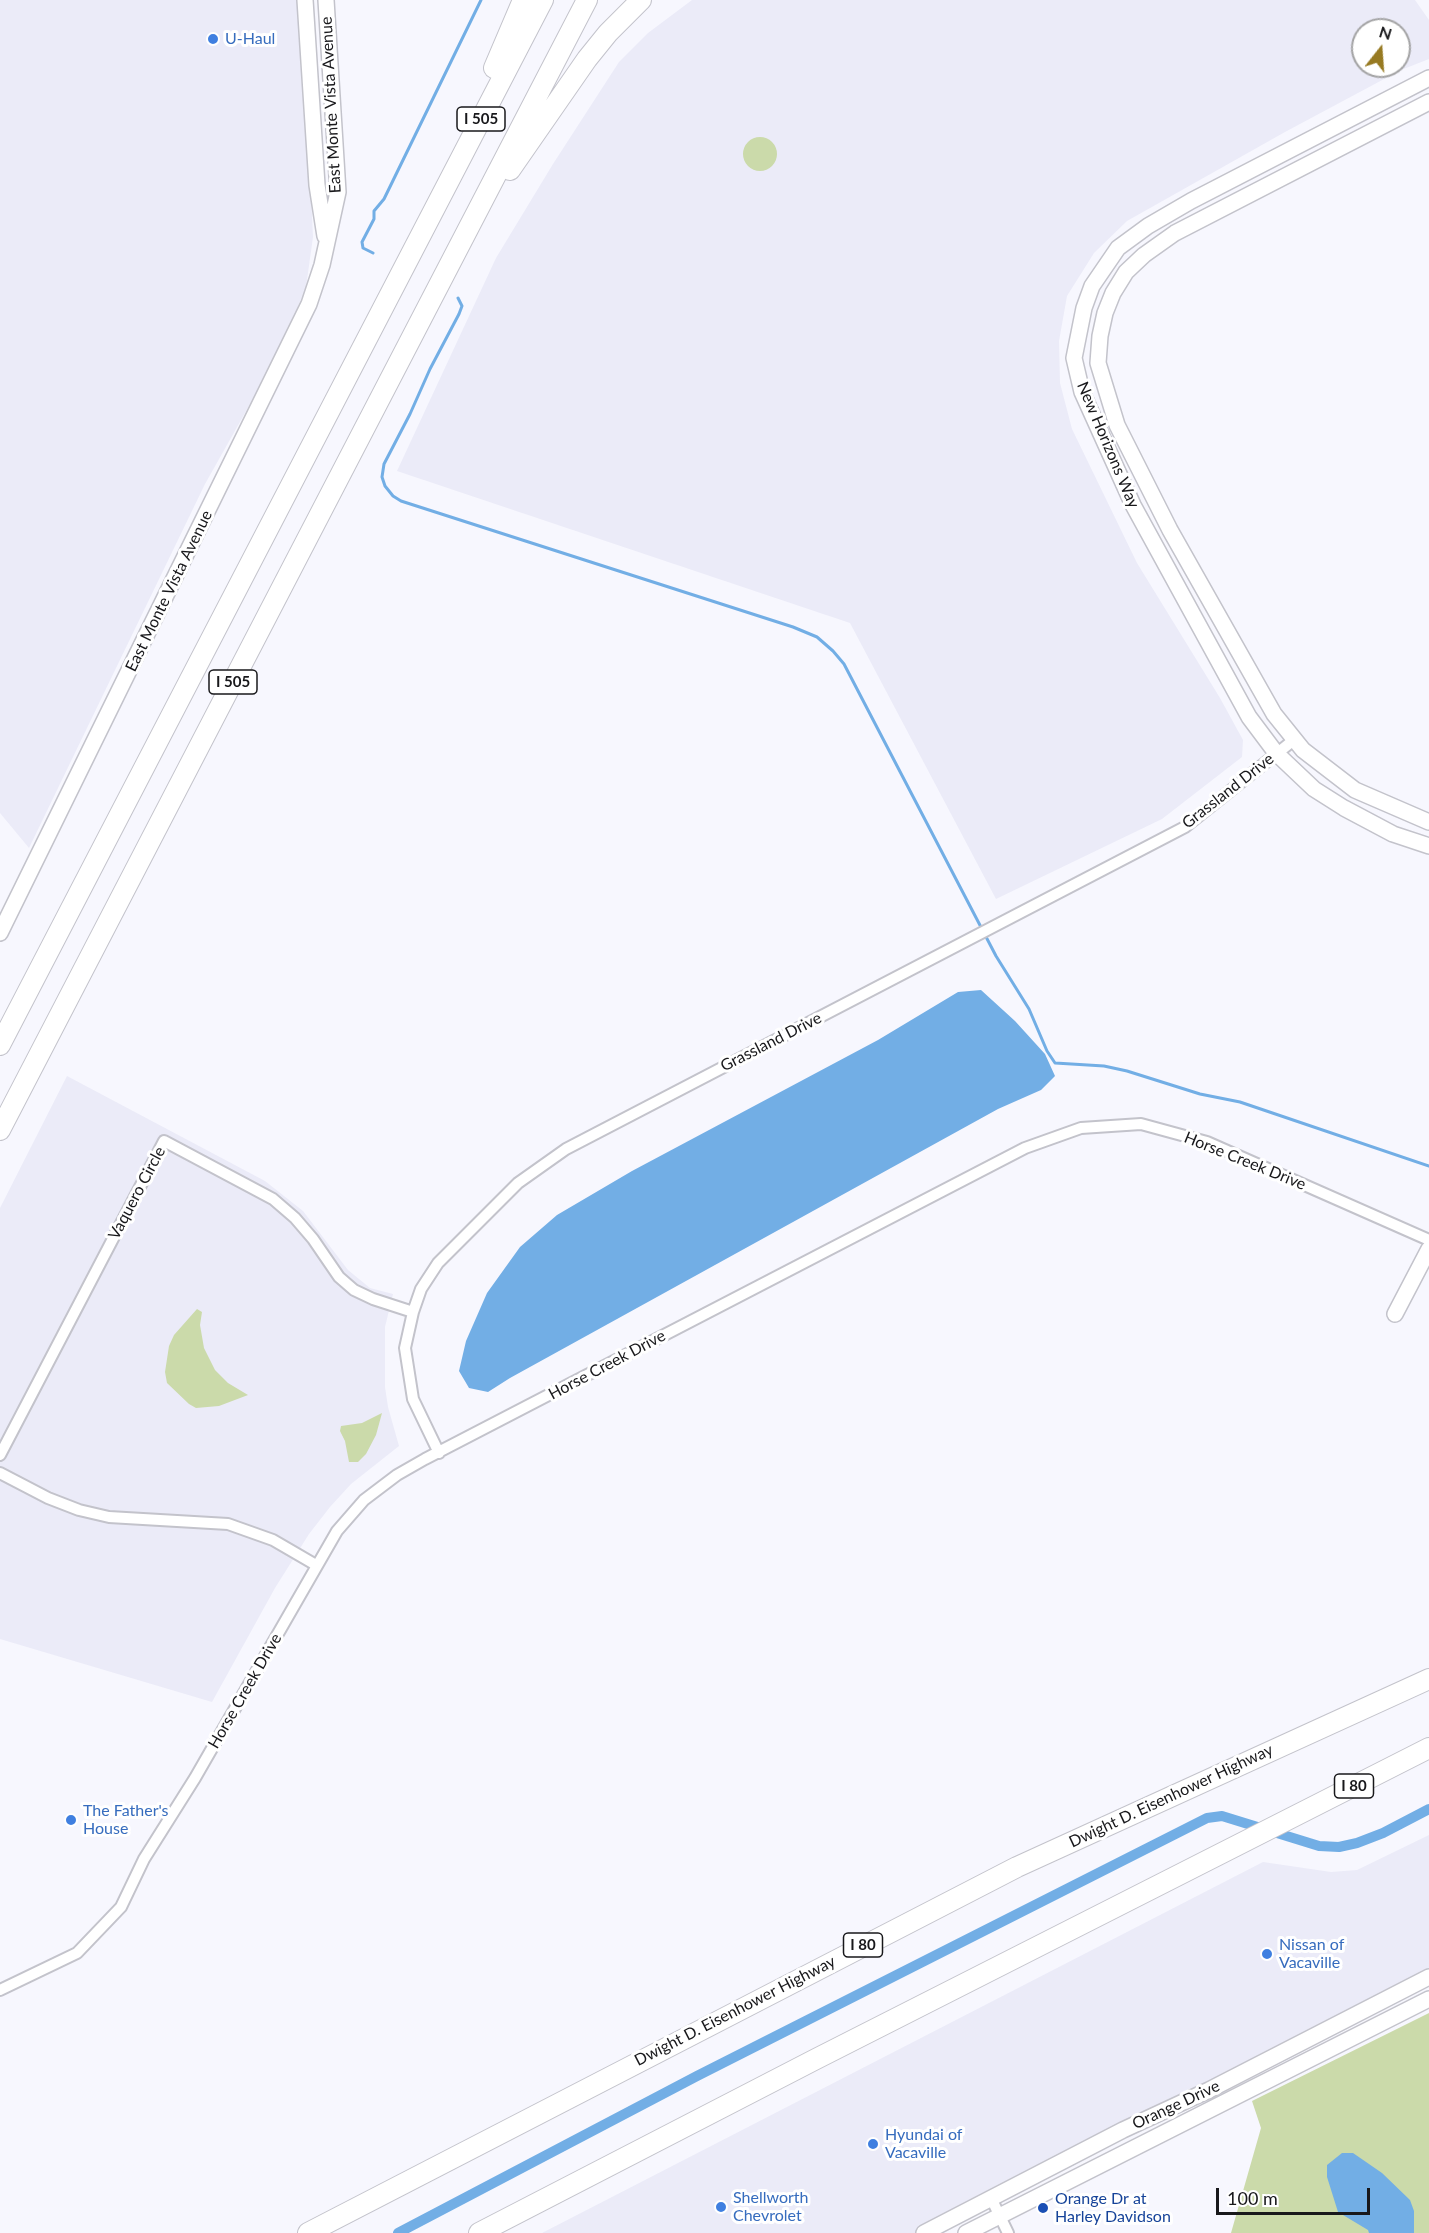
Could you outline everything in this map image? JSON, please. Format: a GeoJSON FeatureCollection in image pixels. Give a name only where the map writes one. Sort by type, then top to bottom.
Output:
{"type":"FeatureCollection","features":[{"type":"Feature","properties":{"kind":"highway"},"geometry":{"type":"LineString","coordinates":[[420,238],[524,0]]}},
{"type":"Feature","properties":{"kind":"highway","name":"I 505"},"geometry":{"type":"LineString","coordinates":[[0,1044],[543,0]]}},
{"type":"Feature","properties":{"kind":"highway","name":"I 505"},"geometry":{"type":"LineString","coordinates":[[0,1130],[587,0]]}},
{"type":"Feature","properties":{"kind":"highway"},"geometry":{"type":"LineString","coordinates":[[465,234],[587,59],[608,33],[641,0]]}},
{"type":"Feature","properties":{"kind":"highway","name":"Dwight D. Eisenhower Highway"},"geometry":{"type":"LineString","coordinates":[[308,2233],[988,1881],[1429,1679]]}},
{"type":"Feature","properties":{"kind":"highway","name":"I 80"},"geometry":{"type":"LineString","coordinates":[[479,2233],[1429,1748]]}},
{"type":"Feature","properties":{"kind":"street","name":"East Monte Vista Avenue"},"geometry":{"type":"LineString","coordinates":[[306,0],[317,185],[326,244]]}},
{"type":"Feature","properties":{"kind":"street","name":"East Monte Vista Avenue"},"geometry":{"type":"LineString","coordinates":[[0,933],[309,304],[338,192],[326,0]]}},
{"type":"Feature","properties":{"kind":"street","name":"New Horizons Way"},"geometry":{"type":"LineString","coordinates":[[1429,78],[1191,201],[1148,226],[1118,248],[1092,286],[1078,331],[1074,358],[1082,392],[1133,506],[1249,717],[1276,753],[1314,789],[1393,834],[1429,846]]}},
{"type":"Feature","properties":{"kind":"street","name":"New Horizons Way"},"geometry":{"type":"LineString","coordinates":[[1429,102],[1175,233],[1144,255],[1126,272],[1113,293],[1105,313],[1100,336],[1098,363],[1117,425],[1170,530],[1274,714],[1303,750],[1355,790],[1429,822]]}},
{"type":"Feature","properties":{"kind":"street","name":"Grassland Drive"},"geometry":{"type":"LineString","coordinates":[[439,1453],[413,1399],[405,1348],[413,1312],[421,1289],[438,1263],[518,1183],[566,1149],[1185,827],[1294,739]]}},
{"type":"Feature","properties":{"kind":"street","name":"Horse Creek Drive"},"geometry":{"type":"LineString","coordinates":[[0,1990],[77,1953],[121,1906],[144,1860],[195,1778],[337,1531],[364,1500],[397,1475],[1025,1148],[1082,1128],[1141,1124],[1207,1142],[1429,1240]]}},
{"type":"Feature","properties":{"kind":"street","name":"Vaquero Circle"},"geometry":{"type":"LineString","coordinates":[[0,1455],[164,1141],[273,1199],[295,1218],[313,1239],[339,1277],[354,1290],[413,1312]]}},
{"type":"Feature","properties":{"kind":"street"},"geometry":{"type":"LineString","coordinates":[[1395,1314],[1429,1249]]}},
{"type":"Feature","properties":{"kind":"street"},"geometry":{"type":"LineString","coordinates":[[0,1473],[48,1498],[79,1510],[109,1517],[211,1521],[243,1528],[273,1540],[316,1565]]}},
{"type":"Feature","properties":{"kind":"street","name":"Orange Drive"},"geometry":{"type":"LineString","coordinates":[[924,2233],[1123,2130],[1217,2086],[1429,1977]]}},
{"type":"Feature","properties":{"kind":"street","name":"Orange Drive"},"geometry":{"type":"LineString","coordinates":[[966,2233],[1429,1999]]}},
{"type":"Feature","properties":{"kind":"street"},"geometry":{"type":"LineString","coordinates":[[991,2198],[1008,2233]]}},
{"type":"Feature","properties":{"kind":"shaded area"},"geometry":{"type":"Polygon","coordinates":[[[0,0],[302,0],[313,237],[306,287],[281,349],[205,484],[29,848],[0,813],[0,0]]]}},
{"type":"Feature","properties":{"kind":"shaded area"},"geometry":{"type":"Polygon","coordinates":[[[692,0],[1415,0],[1429,20],[1429,59],[1411,66],[1411,18],[1351,18],[1351,78],[1386,78],[1127,221],[1094,253],[1067,296],[1059,341],[1060,383],[1072,429],[1137,563],[1220,698],[1243,740],[1242,757],[1162,819],[996,899],[850,623],[397,471],[496,258],[619,62],[648,33],[692,0]]]}},
{"type":"Feature","properties":{"kind":"shaded area"},"geometry":{"type":"Polygon","coordinates":[[[67,1076],[265,1181],[303,1211],[348,1270],[370,1288],[393,1294],[385,1327],[385,1387],[399,1446],[351,1484],[309,1534],[275,1588],[212,1702],[0,1639],[0,1208],[67,1076]]]}},
{"type":"Feature","properties":{"kind":"shaded area"},"geometry":{"type":"Polygon","coordinates":[[[1429,1835],[1429,1968],[918,2233],[542,2233],[1263,1862],[1331,1872],[1357,1870],[1429,1835]]]}},
{"type":"Feature","properties":{"kind":"green space"},"geometry":{"type":"Polygon","coordinates":[[[760,137],[772,142],[777,154],[772,166],[760,171],[748,166],[743,154],[748,142],[760,137]]]}},
{"type":"Feature","properties":{"kind":"green space"},"geometry":{"type":"Polygon","coordinates":[[[197,1309],[202,1312],[200,1325],[204,1348],[215,1370],[228,1383],[248,1395],[219,1406],[196,1408],[167,1383],[165,1372],[169,1346],[174,1335],[197,1309]]]}},
{"type":"Feature","properties":{"kind":"green space"},"geometry":{"type":"Polygon","coordinates":[[[382,1413],[376,1435],[366,1454],[358,1462],[349,1462],[345,1441],[340,1431],[341,1426],[362,1423],[382,1413]]]}},
{"type":"Feature","properties":{"kind":"green space"},"geometry":{"type":"Polygon","coordinates":[[[1429,2013],[1429,2233],[1231,2233],[1261,2128],[1252,2101],[1429,2013]]]}},
{"type":"Feature","properties":{"kind":"water"},"geometry":{"type":"Polygon","coordinates":[[[981,990],[1015,1021],[1045,1054],[1055,1076],[1041,1090],[998,1109],[488,1392],[469,1388],[459,1371],[466,1341],[487,1293],[520,1247],[557,1215],[632,1171],[878,1040],[958,992],[981,990]]]}},
{"type":"Feature","properties":{"kind":"water"},"geometry":{"type":"Polygon","coordinates":[[[1342,2153],[1353,2153],[1382,2173],[1410,2200],[1414,2211],[1414,2233],[1369,2233],[1368,2230],[1338,2212],[1327,2177],[1327,2165],[1342,2153]]]}},
{"type":"Feature","properties":{"kind":"waterway"},"geometry":{"type":"LineString","coordinates":[[373,253],[363,248],[362,242],[374,219],[374,211],[384,199],[481,0]]}},
{"type":"Feature","properties":{"kind":"waterway"},"geometry":{"type":"LineString","coordinates":[[458,298],[462,306],[459,314],[384,464],[382,477],[385,486],[393,496],[401,501],[793,627],[817,637],[844,664],[996,956],[1029,1009],[1047,1051],[1055,1063],[1104,1066],[1200,1094],[1240,1102],[1429,1166]]}},
{"type":"Feature","properties":{"kind":"waterway"},"geometry":{"type":"LineString","coordinates":[[398,2233],[697,2076],[1207,1818],[1222,1816],[1319,1846],[1339,1847],[1383,1833],[1429,1809]]}},
{"type":"Feature","properties":{"kind":"place","name":"U-Haul"},"geometry":{"type":"Point","coordinates":[213,39]}},
{"type":"Feature","properties":{"kind":"place","name":"The Father's House"},"geometry":{"type":"Point","coordinates":[71,1820]}},
{"type":"Feature","properties":{"kind":"place","name":"Nissan of Vacaville"},"geometry":{"type":"Point","coordinates":[1267,1954]}},
{"type":"Feature","properties":{"kind":"place","name":"Hyundai of Vacaville"},"geometry":{"type":"Point","coordinates":[873,2144]}},
{"type":"Feature","properties":{"kind":"place","name":"Shellworth Chevrolet"},"geometry":{"type":"Point","coordinates":[721,2207]}},
{"type":"Feature","properties":{"kind":"place","name":"Orange Dr at Harley Davidson"},"geometry":{"type":"Point","coordinates":[1043,2208]}}]}
